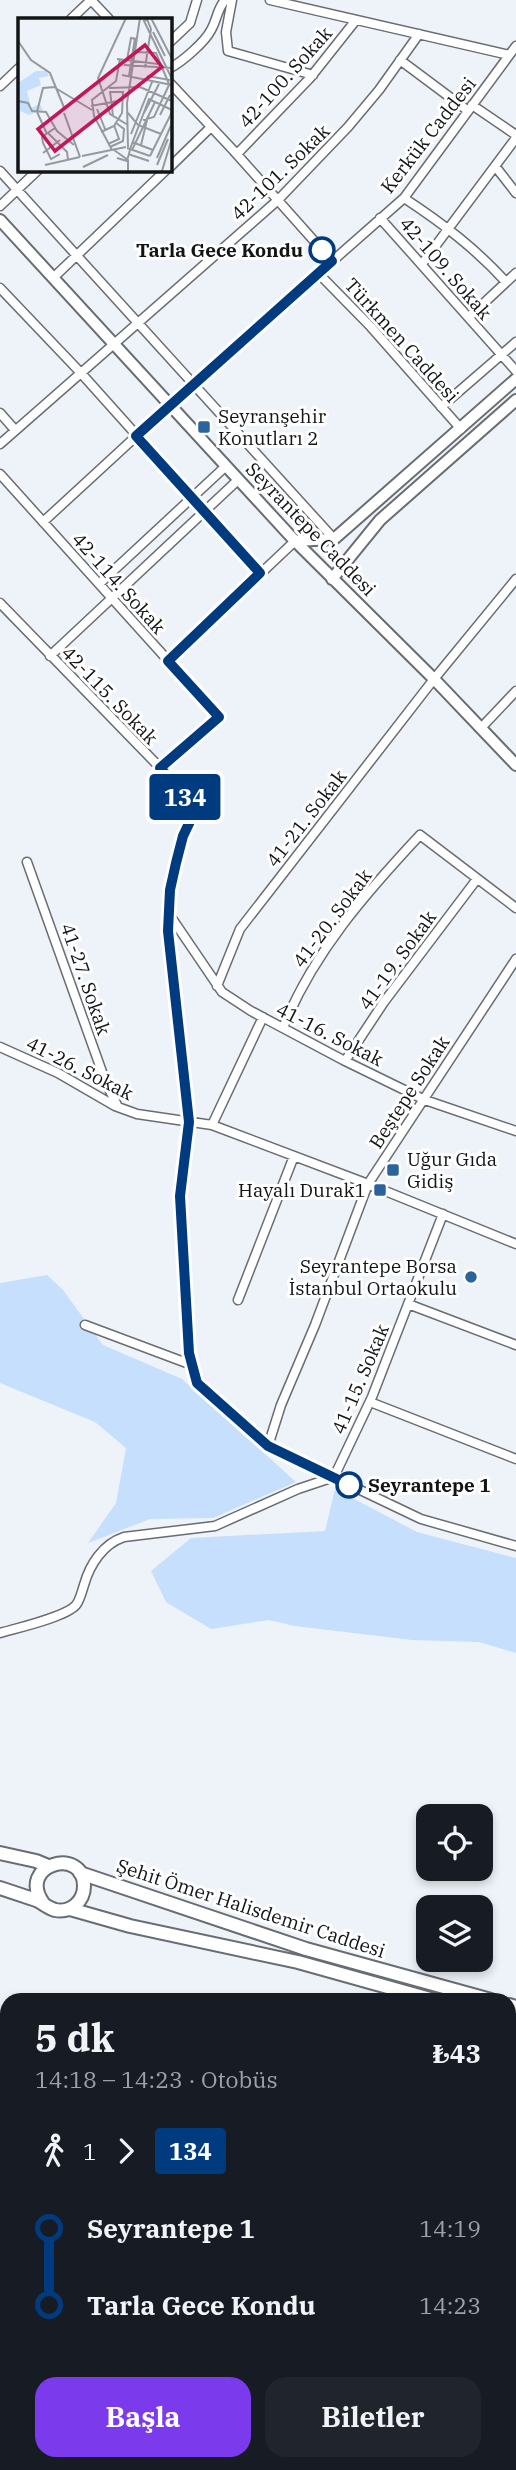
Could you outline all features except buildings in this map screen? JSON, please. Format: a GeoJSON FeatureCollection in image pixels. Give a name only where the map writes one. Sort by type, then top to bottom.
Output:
{"type":"FeatureCollection","features":[{"type":"Feature","properties":{"kind":"main road"},"geometry":{"type":"LineString","coordinates":[[0,1853],[36,1861],[48,1867]]}},
{"type":"Feature","properties":{"kind":"main road"},"geometry":{"type":"LineString","coordinates":[[0,1888],[55,1910],[70,1909],[80,1901],[83,1893],[84,1882],[80,1873],[65,1863],[48,1867],[37,1884],[38,1895],[43,1903]]}},
{"type":"Feature","properties":{"kind":"main road","name":"Şehit Ömer Halisdemir Caddesi"},"geometry":{"type":"LineString","coordinates":[[80,1873],[306,1949],[466,1993]]}},
{"type":"Feature","properties":{"kind":"main road","name":"Şehit Ömer Halisdemir Caddesi"},"geometry":{"type":"LineString","coordinates":[[70,1909],[130,1926],[299,1962],[409,1993]]}},
{"type":"Feature","properties":{"kind":"street"},"geometry":{"type":"LineString","coordinates":[[72,18],[91,0],[108,18]]}},
{"type":"Feature","properties":{"kind":"street"},"geometry":{"type":"LineString","coordinates":[[172,40],[190,23],[197,0]]}},
{"type":"Feature","properties":{"kind":"street"},"geometry":{"type":"LineString","coordinates":[[172,67],[180,63],[211,32],[216,14],[225,0]]}},
{"type":"Feature","properties":{"kind":"street"},"geometry":{"type":"LineString","coordinates":[[232,0],[226,32],[228,51],[313,75]]}},
{"type":"Feature","properties":{"kind":"street"},"geometry":{"type":"LineString","coordinates":[[270,0],[509,55]]}},
{"type":"Feature","properties":{"kind":"street","name":"42-100. Sokak"},"geometry":{"type":"LineString","coordinates":[[237,155],[313,75],[356,20]]}},
{"type":"Feature","properties":{"kind":"street","name":"42-101. Sokak"},"geometry":{"type":"LineString","coordinates":[[0,444],[278,200],[348,127],[419,34]]}},
{"type":"Feature","properties":{"kind":"street","name":"Kerkük Caddesi"},"geometry":{"type":"LineString","coordinates":[[43,522],[194,383],[404,198],[516,46]]}},
{"type":"Feature","properties":{"kind":"street"},"geometry":{"type":"LineString","coordinates":[[400,60],[469,108],[516,136],[422,264]]}},
{"type":"Feature","properties":{"kind":"street"},"geometry":{"type":"LineString","coordinates":[[0,86],[18,69]]}},
{"type":"Feature","properties":{"kind":"street","name":"Türkmen Caddesi"},"geometry":{"type":"LineString","coordinates":[[172,85],[332,261]]}},
{"type":"Feature","properties":{"kind":"street","name":"42-100. Sokak"},"geometry":{"type":"LineString","coordinates":[[172,164],[211,127]]}},
{"type":"Feature","properties":{"kind":"street"},"geometry":{"type":"LineString","coordinates":[[495,166],[516,193]]}},
{"type":"Feature","properties":{"kind":"street"},"geometry":{"type":"LineString","coordinates":[[0,171],[334,539]]}},
{"type":"Feature","properties":{"kind":"street"},"geometry":{"type":"LineString","coordinates":[[0,206],[36,172]]}},
{"type":"Feature","properties":{"kind":"street","name":"42-100. Sokak"},"geometry":{"type":"LineString","coordinates":[[53,278],[164,172]]}},
{"type":"Feature","properties":{"kind":"street"},"geometry":{"type":"LineString","coordinates":[[404,198],[449,228],[483,256],[506,282]]}},
{"type":"Feature","properties":{"kind":"street","name":"42-109. Sokak"},"geometry":{"type":"LineString","coordinates":[[380,218],[516,371]]}},
{"type":"Feature","properties":{"kind":"street","name":"Seyrantepe Caddesi"},"geometry":{"type":"LineString","coordinates":[[0,220],[295,541],[516,765]]}},
{"type":"Feature","properties":{"kind":"street","name":"Türkmen Caddesi"},"geometry":{"type":"LineString","coordinates":[[318,273],[371,327],[461,429]]}},
{"type":"Feature","properties":{"kind":"street"},"geometry":{"type":"LineString","coordinates":[[469,317],[516,273]]}},
{"type":"Feature","properties":{"kind":"street"},"geometry":{"type":"LineString","coordinates":[[0,288],[80,372],[260,573]]}},
{"type":"Feature","properties":{"kind":"street"},"geometry":{"type":"LineString","coordinates":[[442,407],[516,342]]}},
{"type":"Feature","properties":{"kind":"street"},"geometry":{"type":"LineString","coordinates":[[168,661],[295,541],[334,539],[516,379]]}},
{"type":"Feature","properties":{"kind":"street"},"geometry":{"type":"LineString","coordinates":[[332,579],[380,520],[516,400]]}},
{"type":"Feature","properties":{"kind":"street"},"geometry":{"type":"LineString","coordinates":[[0,413],[15,430]]}},
{"type":"Feature","properties":{"kind":"street"},"geometry":{"type":"LineString","coordinates":[[99,584],[226,466]]}},
{"type":"Feature","properties":{"kind":"street","name":"42-114. Sokak"},"geometry":{"type":"LineString","coordinates":[[0,474],[219,717],[160,768]]}},
{"type":"Feature","properties":{"kind":"street"},"geometry":{"type":"LineString","coordinates":[[50,656],[239,479]]}},
{"type":"Feature","properties":{"kind":"street","name":"41-21. Sokak"},"geometry":{"type":"LineString","coordinates":[[217,986],[240,929],[434,679],[516,579]]}},
{"type":"Feature","properties":{"kind":"street","name":"42-115. Sokak"},"geometry":{"type":"LineString","coordinates":[[0,603],[160,768],[195,811],[183,836],[170,890],[168,914]]}},
{"type":"Feature","properties":{"kind":"street"},"geometry":{"type":"LineString","coordinates":[[481,729],[516,691]]}},
{"type":"Feature","properties":{"kind":"street","name":"41-20. Sokak"},"geometry":{"type":"LineString","coordinates":[[283,1028],[307,975],[329,943],[372,888],[420,835],[477,879]]}},
{"type":"Feature","properties":{"kind":"street","name":"41-27. Sokak"},"geometry":{"type":"LineString","coordinates":[[27,862],[106,1083],[118,1107]]}},
{"type":"Feature","properties":{"kind":"street"},"geometry":{"type":"LineString","coordinates":[[477,879],[516,908]]}},
{"type":"Feature","properties":{"kind":"street","name":"41-19. Sokak"},"geometry":{"type":"LineString","coordinates":[[345,1061],[384,1002],[477,879]]}},
{"type":"Feature","properties":{"kind":"street"},"geometry":{"type":"LineString","coordinates":[[168,914],[176,1016],[189,1122],[180,1196],[189,1353],[197,1383],[268,1446],[421,1519],[516,1546]]}},
{"type":"Feature","properties":{"kind":"street","name":"41-16. Sokak"},"geometry":{"type":"LineString","coordinates":[[168,914],[222,992],[345,1061],[425,1100],[516,1130]]}},
{"type":"Feature","properties":{"kind":"street","name":"Beştepe Sokak"},"geometry":{"type":"LineString","coordinates":[[268,1446],[281,1405],[315,1325],[368,1184],[516,959]]}},
{"type":"Feature","properties":{"kind":"street"},"geometry":{"type":"LineString","coordinates":[[212,1125],[263,1017]]}},
{"type":"Feature","properties":{"kind":"street","name":"41-26. Sokak"},"geometry":{"type":"LineString","coordinates":[[0,1047],[27,1057],[118,1107],[137,1114],[212,1125],[516,1244]]}},
{"type":"Feature","properties":{"kind":"street"},"geometry":{"type":"LineString","coordinates":[[238,1300],[294,1156]]}},
{"type":"Feature","properties":{"kind":"street","name":"41-15. Sokak"},"geometry":{"type":"LineString","coordinates":[[334,1478],[370,1402],[443,1214]]}},
{"type":"Feature","properties":{"kind":"street"},"geometry":{"type":"LineString","coordinates":[[408,1304],[516,1345]]}},
{"type":"Feature","properties":{"kind":"street"},"geometry":{"type":"LineString","coordinates":[[85,1325],[192,1365]]}},
{"type":"Feature","properties":{"kind":"street"},"geometry":{"type":"LineString","coordinates":[[370,1402],[516,1459]]}},
{"type":"Feature","properties":{"kind":"street"},"geometry":{"type":"LineString","coordinates":[[0,1633],[70,1610],[77,1604],[88,1573],[111,1542],[124,1537],[215,1526],[298,1489],[334,1478]]}},
{"type":"Feature","properties":{"kind":"shaded area"},"geometry":{"type":"Polygon","coordinates":[[[47,1275],[63,1290],[103,1345],[182,1379],[296,1482],[213,1518],[150,1519],[88,1543],[116,1503],[126,1448],[95,1422],[0,1383],[0,1283],[47,1275]]]}},
{"type":"Feature","properties":{"kind":"shaded area"},"geometry":{"type":"Polygon","coordinates":[[[335,1489],[417,1532],[516,1558],[516,1653],[479,1642],[412,1640],[295,1626],[269,1620],[211,1629],[166,1602],[151,1571],[191,1538],[325,1531],[335,1489]]]}},
{"type":"Feature","properties":{"kind":"bus line","name":"134"},"geometry":{"type":"LineString","coordinates":[[322,250],[332,261],[136,436],[260,573],[168,661],[219,717],[160,768],[195,811],[183,836],[176,863],[170,890],[168,931],[189,1122],[180,1196],[189,1353],[197,1383],[268,1446],[349,1485]]}},
{"type":"Feature","properties":{"kind":"place","name":"Tarla Gece Kondu"},"geometry":{"type":"Point","coordinates":[322,250]}},
{"type":"Feature","properties":{"kind":"place","name":"Seyranşehir Konutları 2"},"geometry":{"type":"Point","coordinates":[204,427]}},
{"type":"Feature","properties":{"kind":"place","name":"Uğur Gıda Gidiş"},"geometry":{"type":"Point","coordinates":[393,1170]}},
{"type":"Feature","properties":{"kind":"place","name":"Hayalı Durak1"},"geometry":{"type":"Point","coordinates":[380,1190]}},
{"type":"Feature","properties":{"kind":"place","name":"Seyrantepe Borsa İstanbul Ortaokulu"},"geometry":{"type":"Point","coordinates":[471,1277]}},
{"type":"Feature","properties":{"kind":"place","name":"Seyrantepe 1"},"geometry":{"type":"Point","coordinates":[349,1485]}}]}
